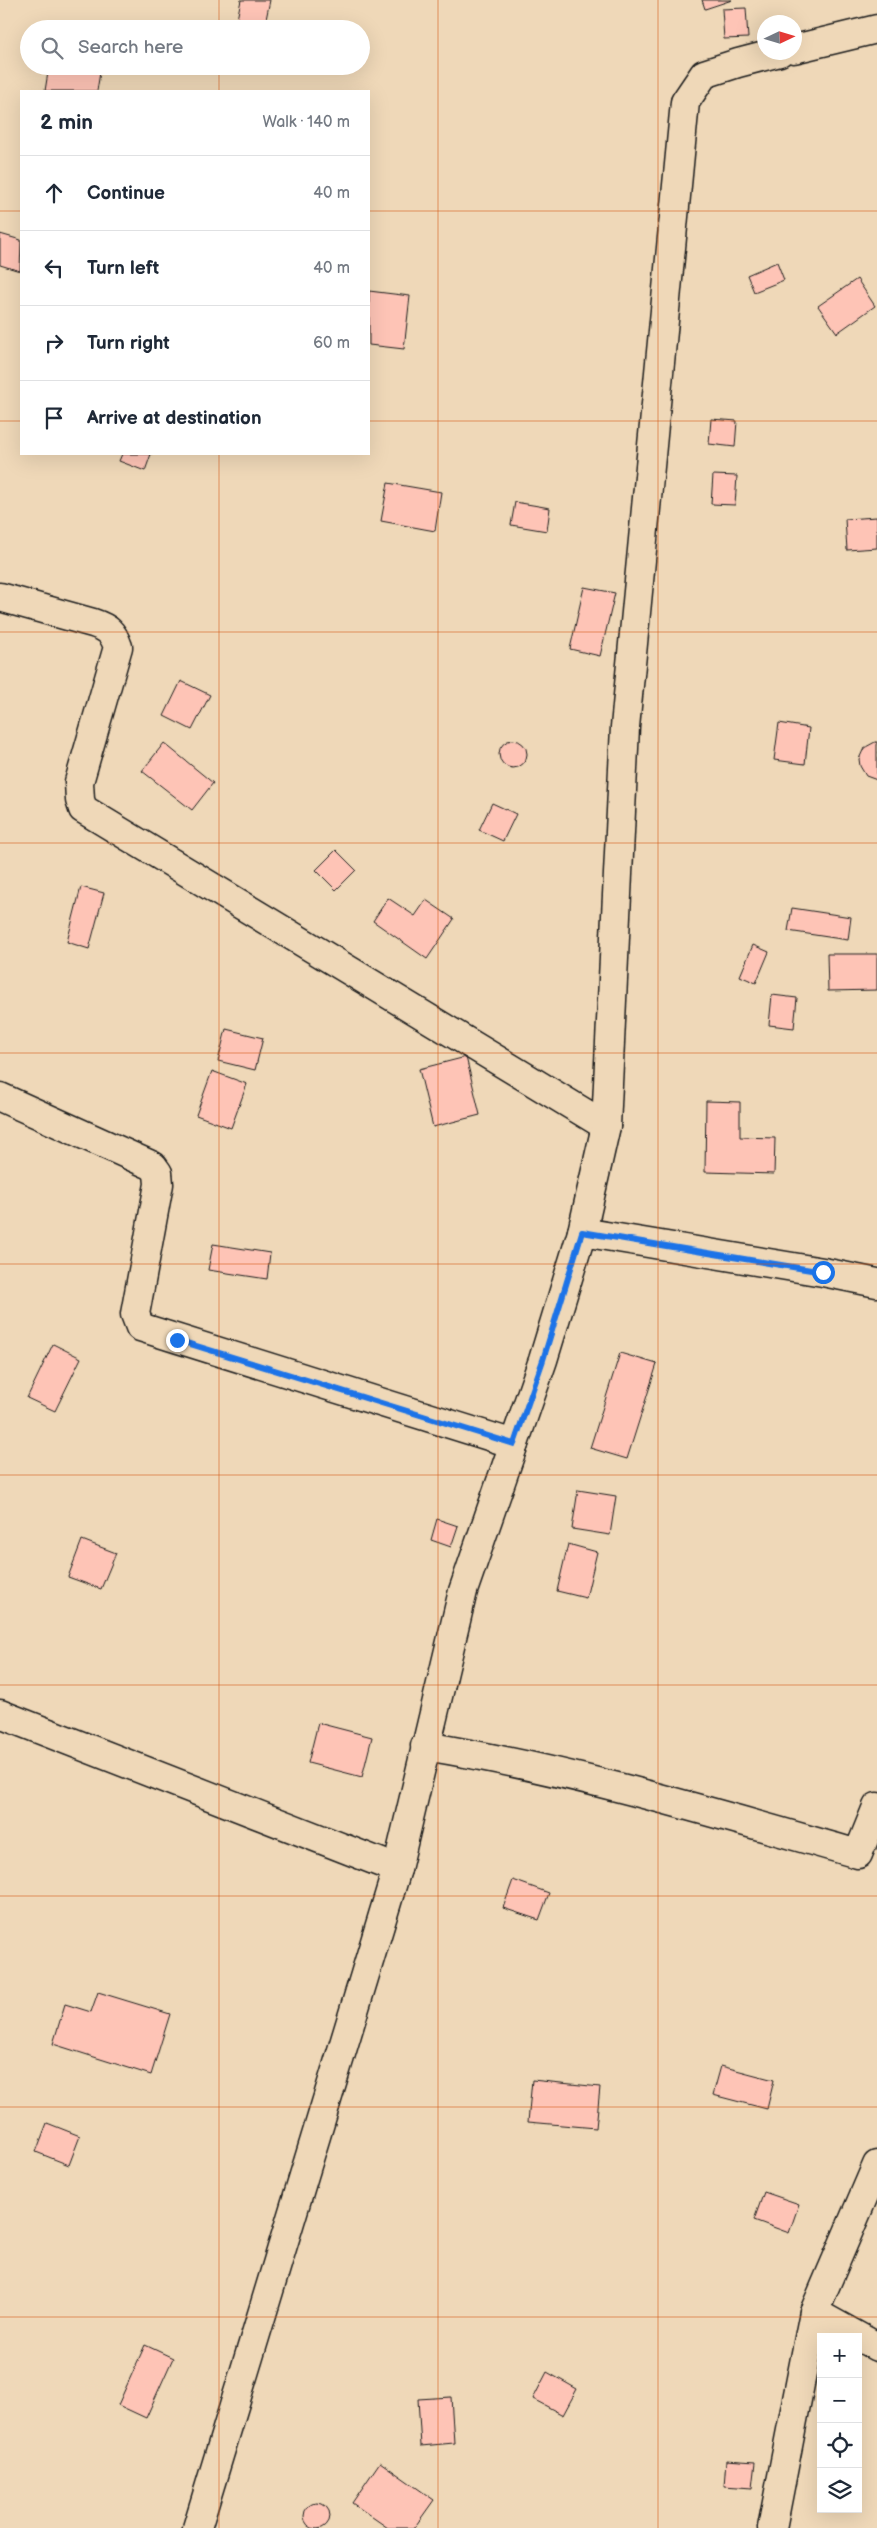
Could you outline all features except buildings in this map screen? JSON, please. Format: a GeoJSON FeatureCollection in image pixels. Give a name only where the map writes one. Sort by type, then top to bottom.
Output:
{"type":"FeatureCollection","features":[{"type":"Feature","properties":{"kind":"street"},"geometry":{"type":"LineString","coordinates":[[802,47],[877,29]]}},
{"type":"Feature","properties":{"kind":"street"},"geometry":{"type":"LineString","coordinates":[[197,2528],[397,1869],[424,1746],[463,1591],[543,1360],[582,1232],[606,1126],[625,727],[685,102],[704,74],[757,58]]}},
{"type":"Feature","properties":{"kind":"street"},"geometry":{"type":"LineString","coordinates":[[0,597],[93,623],[113,633],[118,647],[79,782],[80,800],[83,809],[606,1126]]}},
{"type":"Feature","properties":{"kind":"street"},"geometry":{"type":"LineString","coordinates":[[0,1097],[139,1159],[153,1166],[158,1172],[159,1184],[135,1314],[140,1327],[514,1444]]}},
{"type":"Feature","properties":{"kind":"street"},"geometry":{"type":"LineString","coordinates":[[582,1232],[823,1272],[877,1283]]}},
{"type":"Feature","properties":{"kind":"street"},"geometry":{"type":"LineString","coordinates":[[0,1714],[397,1869]]}},
{"type":"Feature","properties":{"kind":"street"},"geometry":{"type":"LineString","coordinates":[[424,1746],[490,1756],[639,1791],[867,1856],[877,1807]]}},
{"type":"Feature","properties":{"kind":"street"},"geometry":{"type":"LineString","coordinates":[[772,2528],[814,2312],[877,2164]]}},
{"type":"Feature","properties":{"kind":"street"},"geometry":{"type":"LineString","coordinates":[[814,2312],[877,2347]]}},
{"type":"Feature","properties":{"kind":"route"},"geometry":{"type":"LineString","coordinates":[[177,1340],[514,1444],[543,1360],[582,1232],[823,1272]]}}]}
